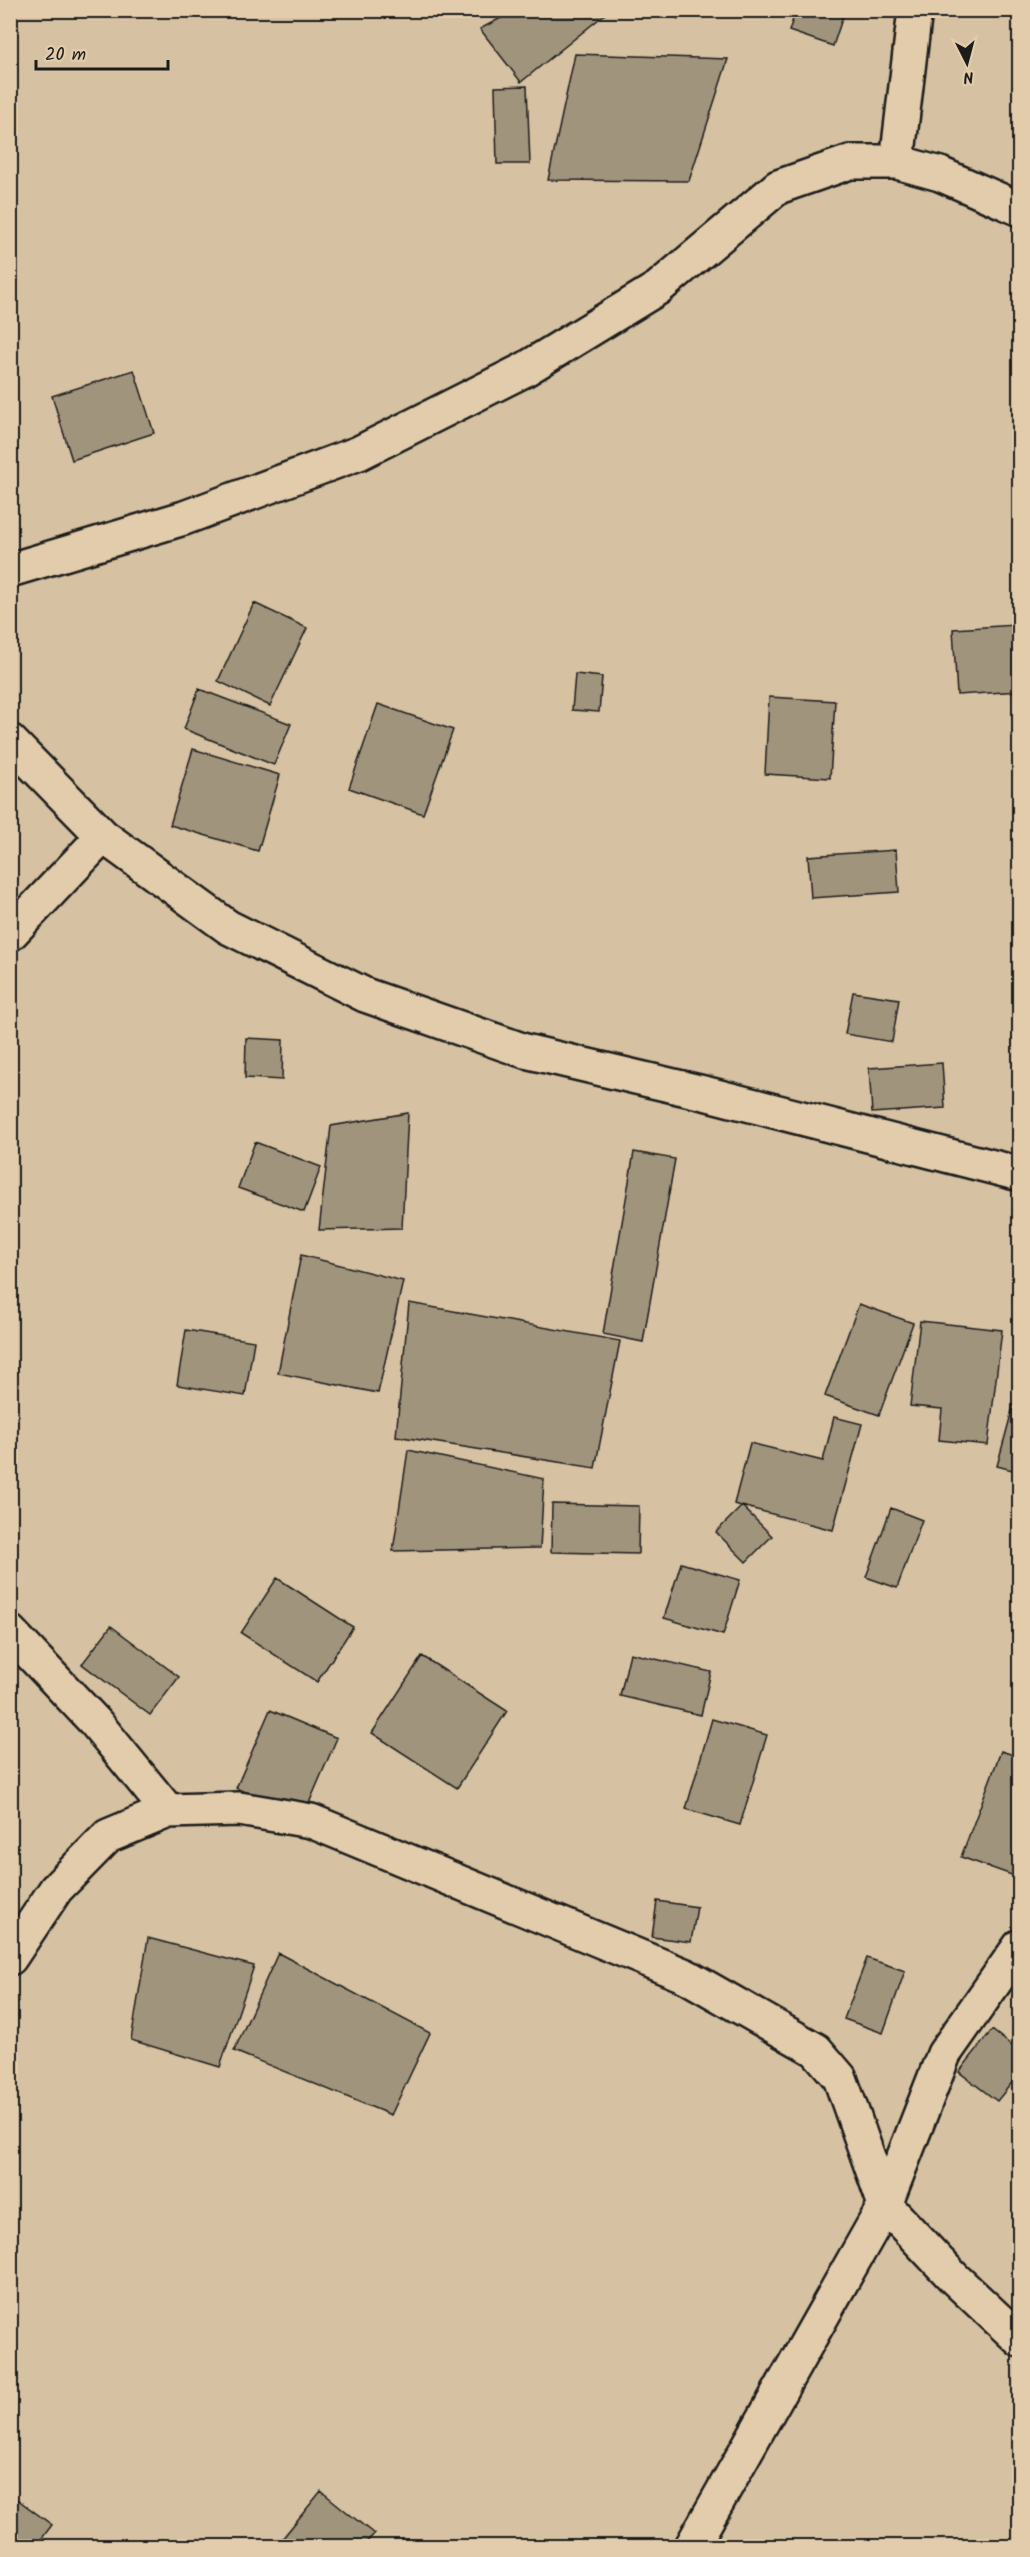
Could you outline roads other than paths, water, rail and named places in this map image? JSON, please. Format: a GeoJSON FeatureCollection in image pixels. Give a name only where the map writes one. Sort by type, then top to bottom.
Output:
{"type":"FeatureCollection","features":[{"type":"Feature","properties":{"kind":"street"},"geometry":{"type":"LineString","coordinates":[[897,162],[915,10]]}},
{"type":"Feature","properties":{"kind":"street"},"geometry":{"type":"LineString","coordinates":[[10,570],[184,518],[359,453],[524,370],[658,288],[777,187],[850,162],[897,162],[940,174],[1020,209]]}},
{"type":"Feature","properties":{"kind":"street"},"geometry":{"type":"LineString","coordinates":[[10,741],[103,836],[228,927],[365,995],[525,1051],[720,1096],[1020,1174]]}},
{"type":"Feature","properties":{"kind":"street"},"geometry":{"type":"LineString","coordinates":[[10,934],[103,836]]}},
{"type":"Feature","properties":{"kind":"street"},"geometry":{"type":"LineString","coordinates":[[10,1632],[96,1723],[168,1811]]}},
{"type":"Feature","properties":{"kind":"street"},"geometry":{"type":"LineString","coordinates":[[10,1958],[56,1889],[108,1836],[168,1811],[239,1809],[311,1821],[686,1976],[816,2050],[840,2078],[885,2205],[954,2278],[1020,2340]]}},
{"type":"Feature","properties":{"kind":"street"},"geometry":{"type":"LineString","coordinates":[[692,2547],[885,2205],[944,2054],[1020,1946]]}}]}
